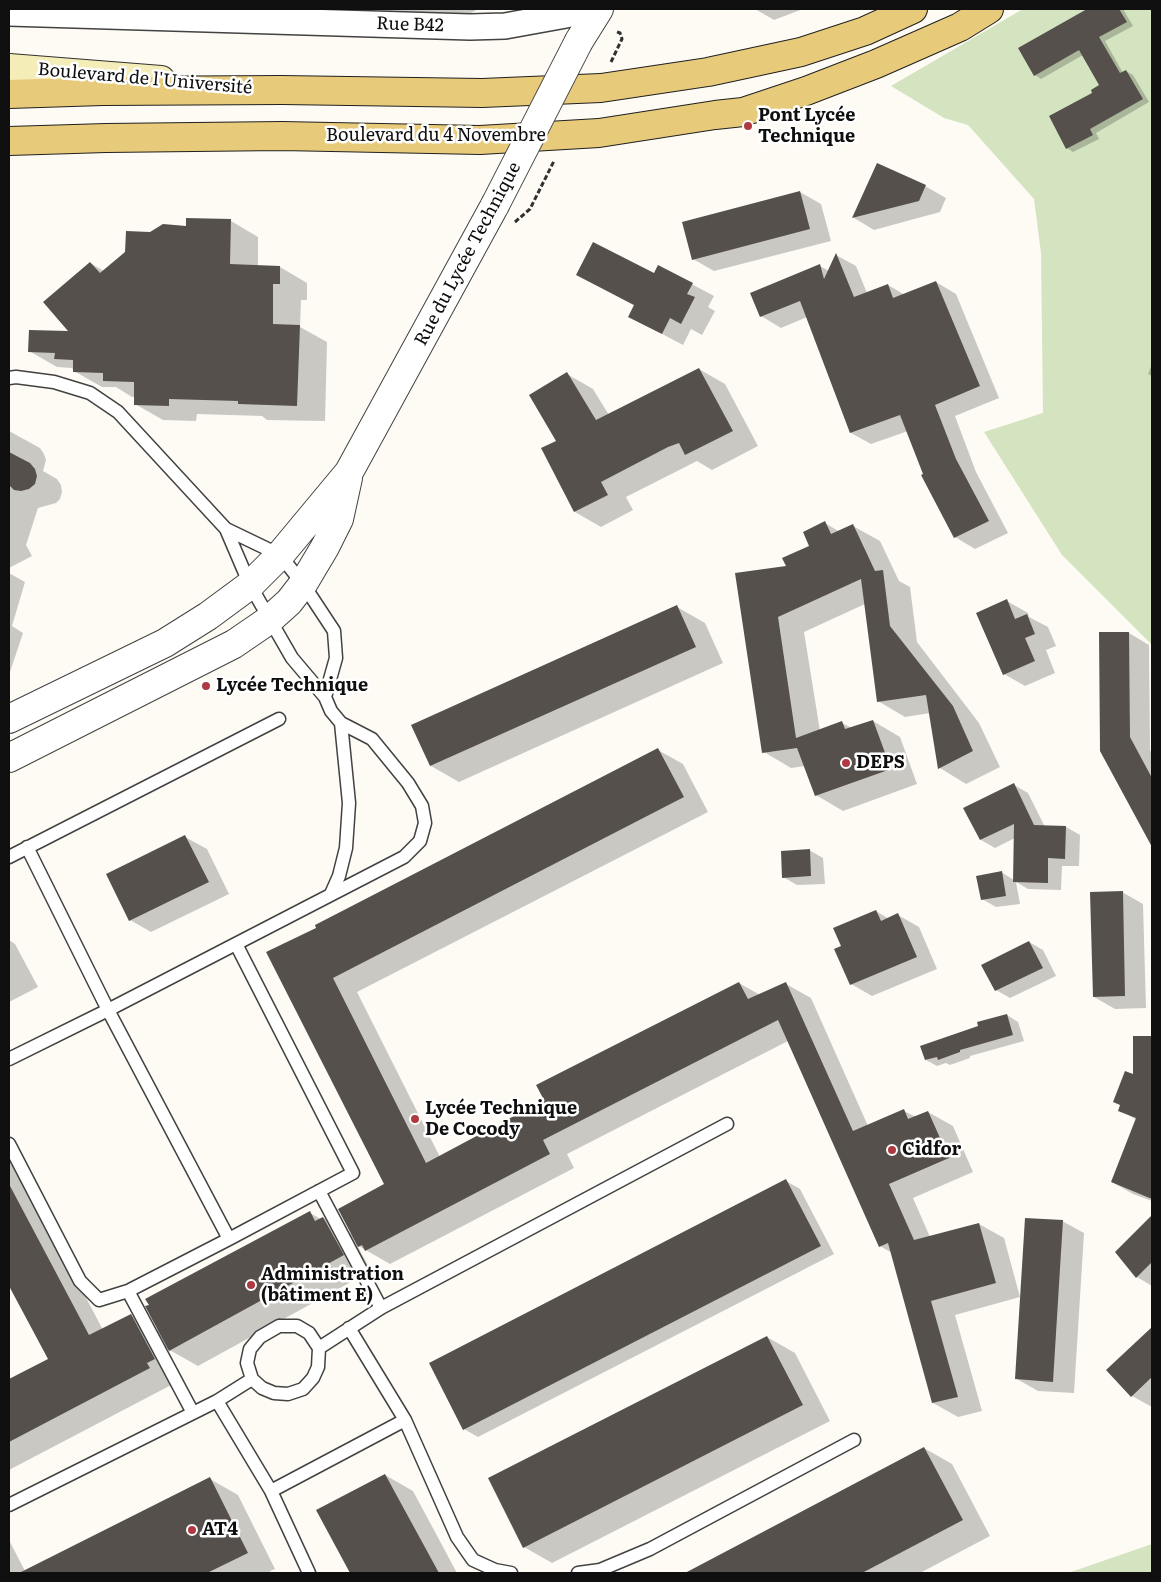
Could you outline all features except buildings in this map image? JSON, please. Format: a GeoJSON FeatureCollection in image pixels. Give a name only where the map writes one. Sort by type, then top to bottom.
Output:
{"type":"FeatureCollection","features":[{"type":"Feature","properties":{"kind":"main road"},"geometry":{"type":"LineString","coordinates":[[9,94],[103,91],[282,90],[482,92],[601,88],[708,72],[801,52],[864,31],[913,9]]}},
{"type":"Feature","properties":{"kind":"main road","name":"Boulevard du 4 Novembre"},"geometry":{"type":"LineString","coordinates":[[9,141],[282,136],[480,140],[598,134],[743,112],[806,91],[876,64],[960,27],[989,9]]}},
{"type":"Feature","properties":{"kind":"main road","name":"Boulevard de l'Université"},"geometry":{"type":"LineString","coordinates":[[9,68],[282,90]]}},
{"type":"Feature","properties":{"kind":"street","name":"Rue B42"},"geometry":{"type":"LineString","coordinates":[[9,13],[78,12],[470,27],[505,26],[599,9]]}},
{"type":"Feature","properties":{"kind":"street","name":"Rue du Lycée Technique"},"geometry":{"type":"LineString","coordinates":[[349,472],[495,205],[579,41],[599,9]]}},
{"type":"Feature","properties":{"kind":"street"},"geometry":{"type":"LineString","coordinates":[[9,719],[164,643],[208,616],[250,585],[280,555],[349,472]]}},
{"type":"Feature","properties":{"kind":"street"},"geometry":{"type":"LineString","coordinates":[[9,758],[234,644],[269,620],[289,602],[303,584],[325,546],[339,519],[349,472]]}},
{"type":"Feature","properties":{"kind":"lane"},"geometry":{"type":"LineString","coordinates":[[9,378],[54,382],[90,393],[118,412],[226,530],[250,585],[292,658],[324,697],[331,711],[341,723],[372,739],[408,783],[422,806],[425,823],[420,841],[404,857],[9,1059]]}},
{"type":"Feature","properties":{"kind":"lane"},"geometry":{"type":"LineString","coordinates":[[226,530],[280,555],[303,584],[334,631],[336,658],[324,697]]}},
{"type":"Feature","properties":{"kind":"lane"},"geometry":{"type":"LineString","coordinates":[[9,857],[279,719]]}},
{"type":"Feature","properties":{"kind":"lane"},"geometry":{"type":"LineString","coordinates":[[331,894],[339,876],[346,848],[349,803],[341,723]]}},
{"type":"Feature","properties":{"kind":"lane"},"geometry":{"type":"LineString","coordinates":[[27,848],[108,1010],[229,1239]]}},
{"type":"Feature","properties":{"kind":"lane"},"geometry":{"type":"LineString","coordinates":[[9,1144],[80,1281],[99,1300],[128,1291],[353,1172],[236,944]]}},
{"type":"Feature","properties":{"kind":"lane"},"geometry":{"type":"LineString","coordinates":[[319,1348],[381,1308],[728,1124]]}},
{"type":"Feature","properties":{"kind":"lane"},"geometry":{"type":"LineString","coordinates":[[319,1191],[381,1308]]}},
{"type":"Feature","properties":{"kind":"lane"},"geometry":{"type":"LineString","coordinates":[[128,1291],[193,1413]]}},
{"type":"Feature","properties":{"kind":"lane"},"geometry":{"type":"LineString","coordinates":[[279,1326],[297,1326],[309,1333],[319,1348],[318,1367],[313,1378],[303,1389],[288,1394],[274,1393],[262,1388],[252,1379],[247,1362],[250,1349],[260,1337],[279,1326]]}},
{"type":"Feature","properties":{"kind":"lane"},"geometry":{"type":"LineString","coordinates":[[349,1328],[405,1420],[457,1537],[473,1560],[495,1570],[511,1573]]}},
{"type":"Feature","properties":{"kind":"lane"},"geometry":{"type":"LineString","coordinates":[[9,1505],[217,1401],[252,1379]]}},
{"type":"Feature","properties":{"kind":"lane"},"geometry":{"type":"LineString","coordinates":[[217,1401],[271,1491],[309,1573]]}},
{"type":"Feature","properties":{"kind":"lane"},"geometry":{"type":"LineString","coordinates":[[271,1491],[405,1420]]}},
{"type":"Feature","properties":{"kind":"lane"},"geometry":{"type":"LineString","coordinates":[[578,1573],[600,1570],[650,1549],[854,1440]]}},
{"type":"Feature","properties":{"kind":"green space"},"geometry":{"type":"Polygon","coordinates":[[[1023,9],[1152,9],[1152,645],[1062,555],[984,432],[1043,413],[1041,253],[1034,199],[968,125],[944,118],[891,86],[1023,9]]]}},
{"type":"Feature","properties":{"kind":"green space"},"geometry":{"type":"Polygon","coordinates":[[[1152,1544],[1152,1573],[1068,1573],[1152,1544]]]}},
{"type":"Feature","properties":{"kind":"place","name":"Pont Lycée Technique"},"geometry":{"type":"Point","coordinates":[748,126]}},
{"type":"Feature","properties":{"kind":"place","name":"Lycée Technique"},"geometry":{"type":"Point","coordinates":[206,686]}},
{"type":"Feature","properties":{"kind":"place","name":"DEPS"},"geometry":{"type":"Point","coordinates":[846,763]}},
{"type":"Feature","properties":{"kind":"place","name":"Lycée Technique De Cocody"},"geometry":{"type":"Point","coordinates":[415,1119]}},
{"type":"Feature","properties":{"kind":"place","name":"Cidfor"},"geometry":{"type":"Point","coordinates":[892,1150]}},
{"type":"Feature","properties":{"kind":"place","name":"Administration (bâtiment E)"},"geometry":{"type":"Point","coordinates":[251,1285]}},
{"type":"Feature","properties":{"kind":"place","name":"AT4"},"geometry":{"type":"Point","coordinates":[192,1530]}}]}
